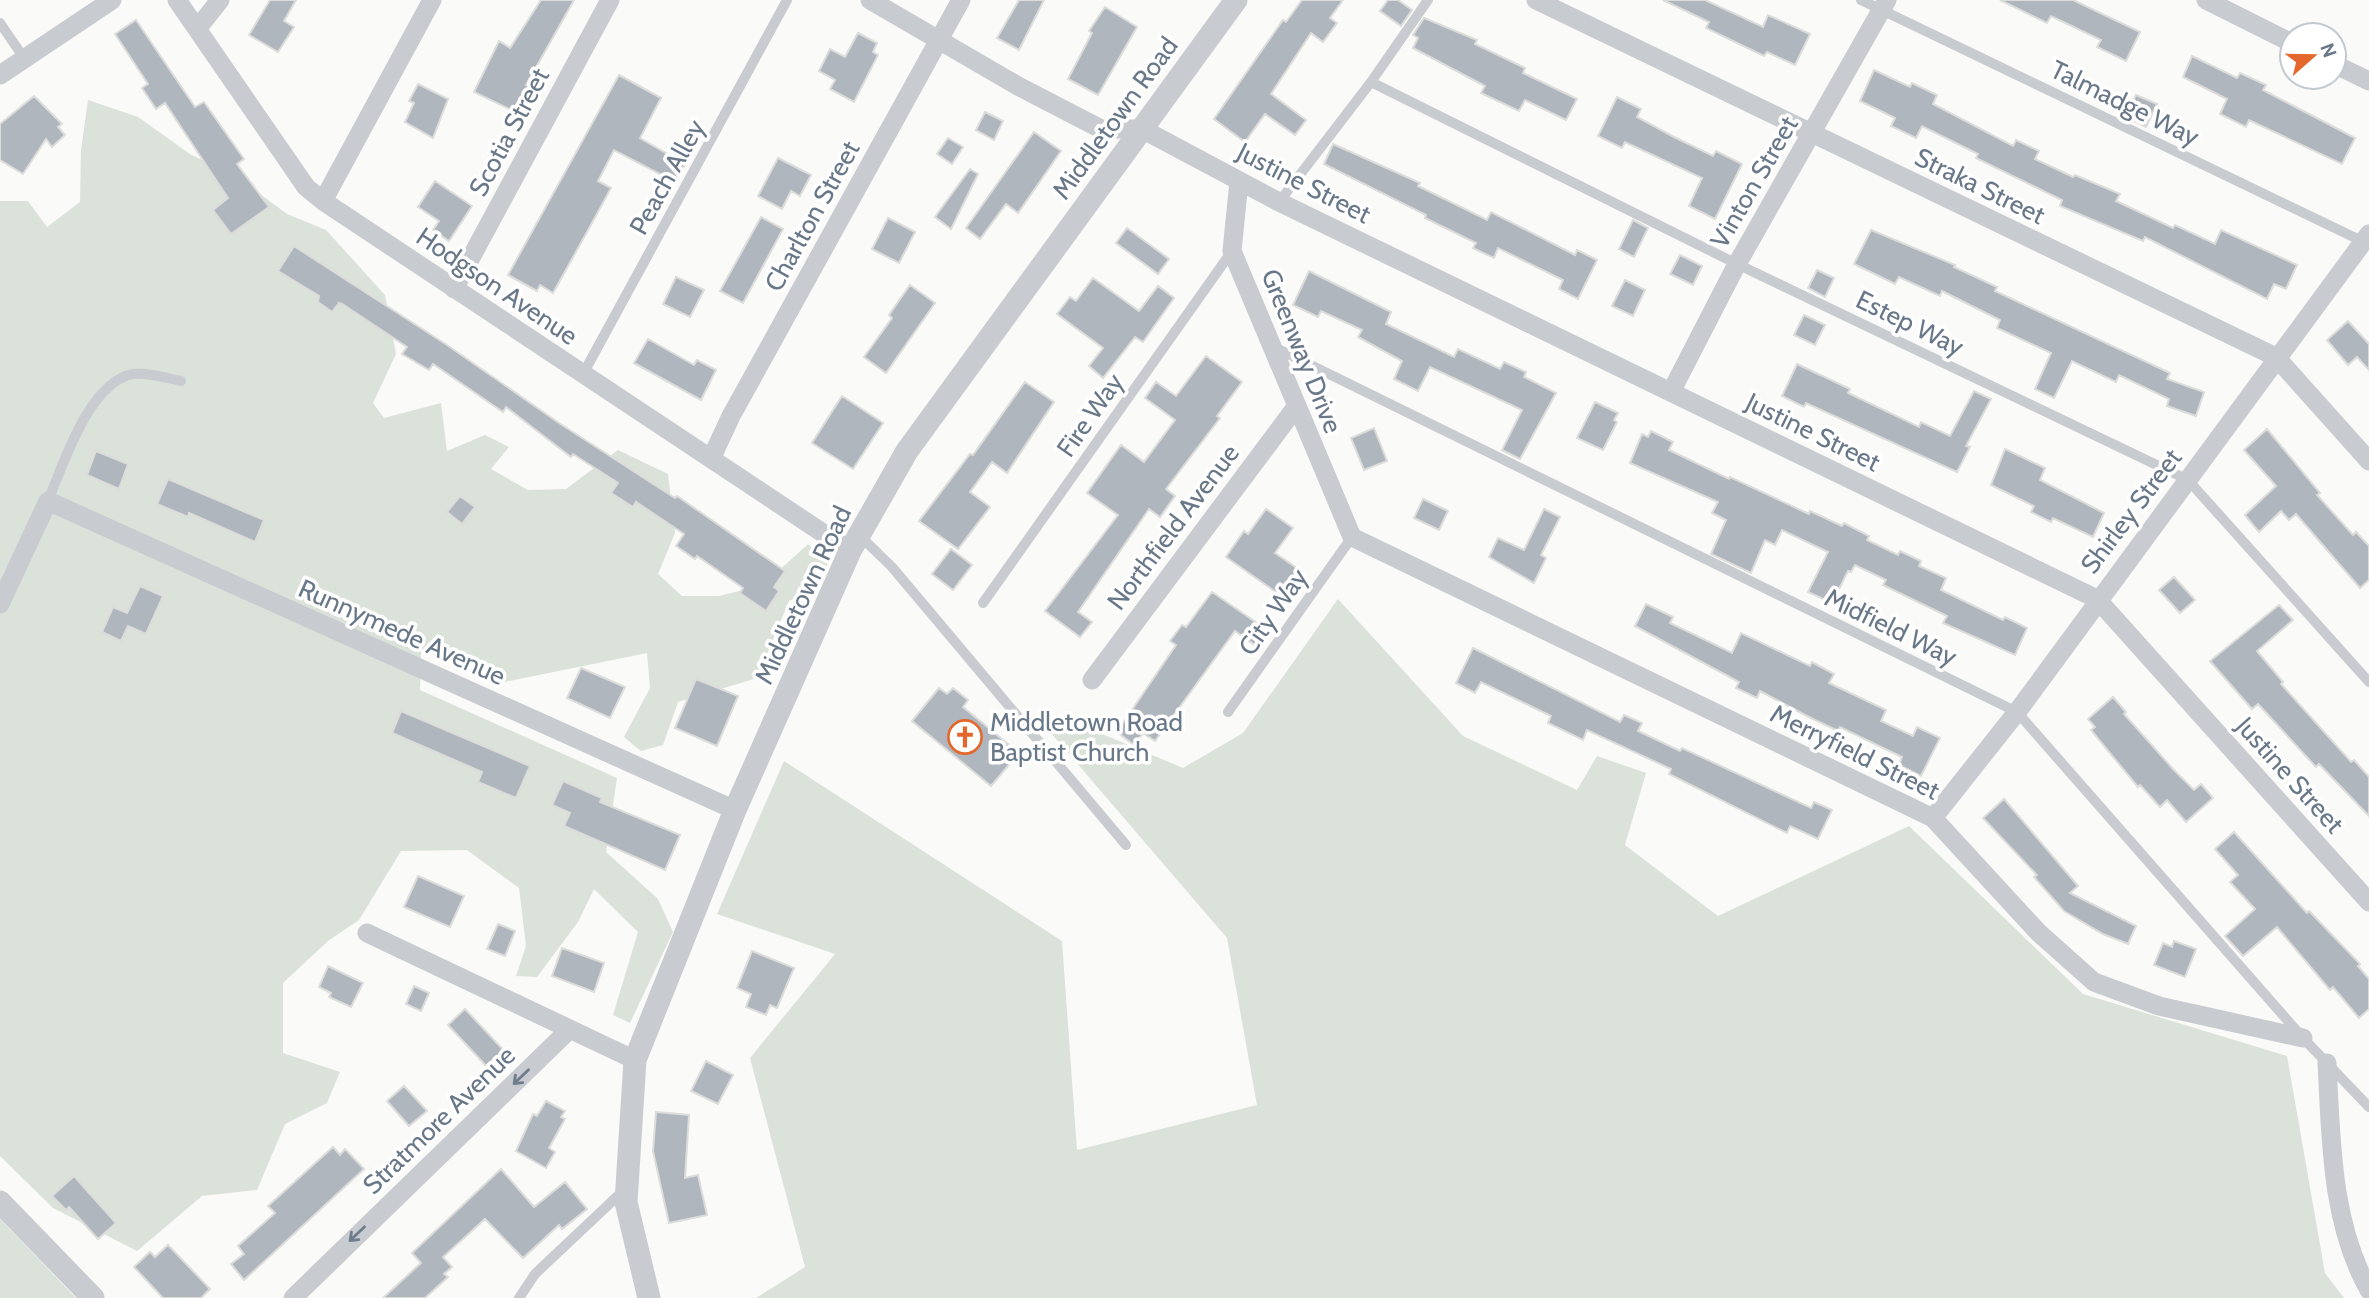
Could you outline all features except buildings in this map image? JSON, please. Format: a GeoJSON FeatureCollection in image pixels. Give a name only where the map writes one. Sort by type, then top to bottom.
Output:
{"type":"FeatureCollection","features":[{"type":"Feature","properties":{"kind":"street"},"geometry":{"type":"LineString","coordinates":[[0,75],[112,0]]}},
{"type":"Feature","properties":{"kind":"street","name":"Hodgson Avenue"},"geometry":{"type":"LineString","coordinates":[[177,0],[306,187],[323,201],[711,459],[855,543]]}},
{"type":"Feature","properties":{"kind":"street"},"geometry":{"type":"LineString","coordinates":[[197,29],[220,0]]}},
{"type":"Feature","properties":{"kind":"street"},"geometry":{"type":"LineString","coordinates":[[323,201],[432,0]]}},
{"type":"Feature","properties":{"kind":"street","name":"Scotia Street"},"geometry":{"type":"LineString","coordinates":[[454,289],[610,0]]}},
{"type":"Feature","properties":{"kind":"street"},"geometry":{"type":"LineString","coordinates":[[870,0],[1018,86],[1101,128],[1142,130]]}},
{"type":"Feature","properties":{"kind":"street","name":"Charlton Street"},"geometry":{"type":"LineString","coordinates":[[711,459],[731,416],[961,0]]}},
{"type":"Feature","properties":{"kind":"street","name":"Middletown Road"},"geometry":{"type":"LineString","coordinates":[[649,1298],[626,1202],[635,1059],[735,810],[855,543],[907,451],[1236,0]]}},
{"type":"Feature","properties":{"kind":"street","name":"Straka Street"},"geometry":{"type":"LineString","coordinates":[[1536,0],[2276,357],[2369,461]]}},
{"type":"Feature","properties":{"kind":"street"},"geometry":{"type":"LineString","coordinates":[[2206,0],[2278,36]]}},
{"type":"Feature","properties":{"kind":"street","name":"Vinton Street"},"geometry":{"type":"LineString","coordinates":[[1671,392],[1737,264],[1884,5]]}},
{"type":"Feature","properties":{"kind":"street"},"geometry":{"type":"LineString","coordinates":[[2348,71],[2369,81]]}},
{"type":"Feature","properties":{"kind":"street","name":"Justine Street"},"geometry":{"type":"LineString","coordinates":[[1142,130],[1279,202],[2097,599],[2369,902]]}},
{"type":"Feature","properties":{"kind":"street","name":"Greenway Drive"},"geometry":{"type":"LineString","coordinates":[[1239,181],[1232,251],[1352,537]]}},
{"type":"Feature","properties":{"kind":"street","name":"Shirley Street"},"geometry":{"type":"LineString","coordinates":[[1933,818],[2017,712],[2276,357],[2367,240]]}},
{"type":"Feature","properties":{"kind":"street","name":"Northfield Avenue"},"geometry":{"type":"LineString","coordinates":[[1092,680],[1296,407]]}},
{"type":"Feature","properties":{"kind":"street"},"geometry":{"type":"LineString","coordinates":[[0,604],[48,501]]}},
{"type":"Feature","properties":{"kind":"street","name":"Runnymede Avenue"},"geometry":{"type":"LineString","coordinates":[[48,501],[735,810]]}},
{"type":"Feature","properties":{"kind":"street","name":"Merryfield Street"},"geometry":{"type":"LineString","coordinates":[[1352,537],[1933,818],[2038,932],[2094,982],[2159,1006],[2303,1038]]}},
{"type":"Feature","properties":{"kind":"street"},"geometry":{"type":"LineString","coordinates":[[367,933],[635,1059]]}},
{"type":"Feature","properties":{"kind":"street","name":"Stratmore Avenue"},"geometry":{"type":"LineString","coordinates":[[293,1298],[570,1029]]}},
{"type":"Feature","properties":{"kind":"street"},"geometry":{"type":"LineString","coordinates":[[2326,1063],[2333,1175],[2355,1265],[2369,1290]]}},
{"type":"Feature","properties":{"kind":"street"},"geometry":{"type":"LineString","coordinates":[[0,1202],[93,1298]]}},
{"type":"Feature","properties":{"kind":"lane","name":"Peach Alley"},"geometry":{"type":"LineString","coordinates":[[583,374],[787,0]]}},
{"type":"Feature","properties":{"kind":"lane"},"geometry":{"type":"LineString","coordinates":[[1279,202],[1371,82],[1428,0]]}},
{"type":"Feature","properties":{"kind":"lane","name":"Talmadge Way"},"geometry":{"type":"LineString","coordinates":[[1861,0],[1884,5],[2367,240]]}},
{"type":"Feature","properties":{"kind":"lane"},"geometry":{"type":"LineString","coordinates":[[0,23],[23,58]]}},
{"type":"Feature","properties":{"kind":"lane","name":"Estep Way"},"geometry":{"type":"LineString","coordinates":[[1371,82],[1737,264],[2188,480],[2369,682]]}},
{"type":"Feature","properties":{"kind":"lane","name":"Fire Way"},"geometry":{"type":"LineString","coordinates":[[983,603],[1232,251]]}},
{"type":"Feature","properties":{"kind":"lane","name":"Midfield Way"},"geometry":{"type":"LineString","coordinates":[[1271,345],[2017,712],[2303,1038],[2369,1107]]}},
{"type":"Feature","properties":{"kind":"lane"},"geometry":{"type":"LineString","coordinates":[[48,501],[89,411],[104,389],[134,374],[181,380]]}},
{"type":"Feature","properties":{"kind":"lane","name":"City Way"},"geometry":{"type":"LineString","coordinates":[[1228,712],[1352,537]]}},
{"type":"Feature","properties":{"kind":"lane"},"geometry":{"type":"LineString","coordinates":[[855,543],[892,567],[1126,845]]}},
{"type":"Feature","properties":{"kind":"lane"},"geometry":{"type":"LineString","coordinates":[[519,1298],[535,1274],[626,1188]]}},
{"type":"Feature","properties":{"kind":"shaded area"},"geometry":{"type":"Polygon","coordinates":[[[88,100],[138,117],[190,154],[241,180],[287,214],[326,230],[385,295],[396,354],[373,403],[384,418],[441,403],[447,451],[485,435],[509,447],[491,469],[528,490],[566,489],[618,450],[668,474],[675,533],[658,574],[682,596],[719,596],[763,585],[808,544],[828,563],[817,587],[789,601],[757,678],[678,702],[663,745],[641,751],[624,737],[650,688],[647,653],[494,684],[479,660],[421,650],[420,690],[617,778],[606,852],[658,899],[673,932],[630,1023],[613,1015],[638,932],[594,889],[578,922],[537,977],[516,976],[526,946],[519,888],[467,850],[401,851],[359,920],[328,941],[283,983],[283,1053],[340,1072],[327,1103],[285,1124],[257,1190],[202,1196],[137,1251],[53,1208],[0,1156],[0,201],[28,201],[47,227],[80,202],[81,150],[88,100]]]}},
{"type":"Feature","properties":{"kind":"shaded area"},"geometry":{"type":"Polygon","coordinates":[[[1338,599],[1463,736],[1577,790],[1597,756],[1646,773],[1625,845],[1718,916],[1909,826],[2083,994],[2287,1056],[2325,1273],[2344,1298],[756,1298],[805,1267],[750,1058],[835,954],[717,914],[784,761],[1062,941],[1077,1150],[1257,1105],[1227,938],[1051,733],[1095,731],[1183,768],[1243,733],[1338,599]]]}},
{"type":"Feature","properties":{"kind":"shaded area"},"geometry":{"type":"Polygon","coordinates":[[[0,1219],[76,1298],[0,1298],[0,1219]]]}},
{"type":"Feature","properties":{"kind":"place","name":"Middletown Road Baptist Church"},"geometry":{"type":"Point","coordinates":[965,737]}}]}
